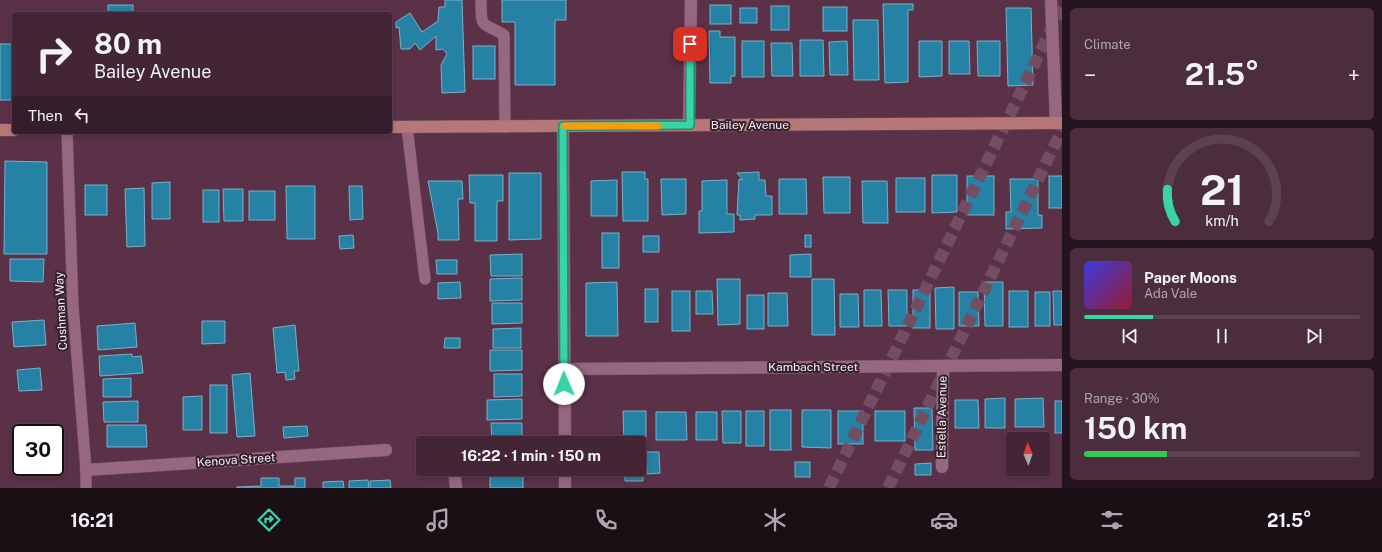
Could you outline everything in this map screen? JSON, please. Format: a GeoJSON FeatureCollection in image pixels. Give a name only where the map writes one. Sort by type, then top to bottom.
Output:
{"type":"FeatureCollection","features":[{"type":"Feature","properties":{"kind":"street"},"geometry":{"type":"LineString","coordinates":[[690,125],[691,0]]}},
{"type":"Feature","properties":{"kind":"street"},"geometry":{"type":"LineString","coordinates":[[1051,0],[1059,123]]}},
{"type":"Feature","properties":{"kind":"street","name":"Bailey Avenue"},"geometry":{"type":"LineString","coordinates":[[392,127],[1059,123]]}},
{"type":"Feature","properties":{"kind":"street"},"geometry":{"type":"LineString","coordinates":[[563,126],[565,436]]}},
{"type":"Feature","properties":{"kind":"street"},"geometry":{"type":"LineString","coordinates":[[0,130],[12,130]]}},
{"type":"Feature","properties":{"kind":"street","name":"Kambach Street"},"geometry":{"type":"LineString","coordinates":[[564,369],[1062,365]]}},
{"type":"Feature","properties":{"kind":"street","name":"Estella Avenue"},"geometry":{"type":"LineString","coordinates":[[942,467],[943,366]]}},
{"type":"Feature","properties":{"kind":"street","name":"Kenova Street"},"geometry":{"type":"LineString","coordinates":[[86,470],[386,450]]}},
{"type":"Feature","properties":{"kind":"street"},"geometry":{"type":"LineString","coordinates":[[455,476],[456,488]]}},
{"type":"Feature","properties":{"kind":"street"},"geometry":{"type":"LineString","coordinates":[[565,476],[565,488]]}},
{"type":"Feature","properties":{"kind":"lane"},"geometry":{"type":"LineString","coordinates":[[481,0],[481,20],[486,26],[504,35],[505,127]]}},
{"type":"Feature","properties":{"kind":"lane"},"geometry":{"type":"LineString","coordinates":[[407,127],[425,279]]}},
{"type":"Feature","properties":{"kind":"lane","name":"Cushman Way"},"geometry":{"type":"LineString","coordinates":[[67,134],[73,306],[86,470],[86,488]]}},
{"type":"Feature","properties":{"kind":"building"},"geometry":{"type":"Polygon","coordinates":[[[445,0],[462,0],[465,92],[442,93],[441,65],[447,54],[443,49],[436,50],[436,36],[420,50],[415,43],[410,49],[401,49],[399,27],[396,28],[396,22],[410,13],[422,32],[438,21],[439,7],[445,7],[445,0]]]}},
{"type":"Feature","properties":{"kind":"building"},"geometry":{"type":"Polygon","coordinates":[[[502,0],[566,0],[566,20],[555,20],[555,85],[515,85],[515,22],[502,22],[502,0]]]}},
{"type":"Feature","properties":{"kind":"building"},"geometry":{"type":"Polygon","coordinates":[[[883,4],[913,4],[913,10],[908,10],[908,82],[885,83],[883,4]]]}},
{"type":"Feature","properties":{"kind":"building"},"geometry":{"type":"Polygon","coordinates":[[[108,5],[133,5],[133,12],[108,12],[108,5]]]}},
{"type":"Feature","properties":{"kind":"building"},"geometry":{"type":"Polygon","coordinates":[[[710,5],[731,5],[731,24],[710,24],[710,5]]]}},
{"type":"Feature","properties":{"kind":"building"},"geometry":{"type":"Polygon","coordinates":[[[771,6],[789,6],[789,30],[771,30],[771,6]]]}},
{"type":"Feature","properties":{"kind":"building"},"geometry":{"type":"Polygon","coordinates":[[[823,7],[847,7],[847,31],[823,31],[823,7]]]}},
{"type":"Feature","properties":{"kind":"building"},"geometry":{"type":"Polygon","coordinates":[[[740,8],[757,8],[757,23],[740,23],[740,8]]]}},
{"type":"Feature","properties":{"kind":"building"},"geometry":{"type":"Polygon","coordinates":[[[1006,8],[1031,8],[1033,85],[1008,86],[1006,8]]]}},
{"type":"Feature","properties":{"kind":"building"},"geometry":{"type":"Polygon","coordinates":[[[853,20],[878,20],[879,80],[854,80],[853,20]]]}},
{"type":"Feature","properties":{"kind":"building"},"geometry":{"type":"Polygon","coordinates":[[[709,31],[720,31],[720,37],[735,37],[735,76],[731,76],[731,83],[710,83],[709,31]]]}},
{"type":"Feature","properties":{"kind":"building"},"geometry":{"type":"Polygon","coordinates":[[[800,40],[823,40],[824,76],[800,76],[800,40]]]}},
{"type":"Feature","properties":{"kind":"building"},"geometry":{"type":"Polygon","coordinates":[[[742,41],[764,41],[764,77],[742,77],[742,41]]]}},
{"type":"Feature","properties":{"kind":"building"},"geometry":{"type":"Polygon","coordinates":[[[847,41],[848,75],[830,75],[829,42],[847,41]]]}},
{"type":"Feature","properties":{"kind":"building"},"geometry":{"type":"Polygon","coordinates":[[[919,41],[942,41],[942,76],[919,77],[919,41]]]}},
{"type":"Feature","properties":{"kind":"building"},"geometry":{"type":"Polygon","coordinates":[[[949,41],[969,41],[970,74],[949,74],[949,41]]]}},
{"type":"Feature","properties":{"kind":"building"},"geometry":{"type":"Polygon","coordinates":[[[977,41],[1000,41],[1000,76],[978,76],[977,41]]]}},
{"type":"Feature","properties":{"kind":"building"},"geometry":{"type":"Polygon","coordinates":[[[771,43],[792,43],[793,76],[772,76],[771,43]]]}},
{"type":"Feature","properties":{"kind":"building"},"geometry":{"type":"Polygon","coordinates":[[[0,44],[12,44],[12,100],[0,100],[0,44]]]}},
{"type":"Feature","properties":{"kind":"building"},"geometry":{"type":"Polygon","coordinates":[[[473,46],[495,46],[495,79],[473,79],[473,46]]]}},
{"type":"Feature","properties":{"kind":"building"},"geometry":{"type":"Polygon","coordinates":[[[5,161],[47,162],[47,254],[4,254],[5,161]]]}},
{"type":"Feature","properties":{"kind":"building"},"geometry":{"type":"Polygon","coordinates":[[[622,172],[645,172],[645,179],[648,179],[648,221],[623,221],[622,172]]]}},
{"type":"Feature","properties":{"kind":"building"},"geometry":{"type":"Polygon","coordinates":[[[759,172],[759,180],[765,180],[766,196],[772,196],[772,215],[755,215],[755,219],[740,220],[740,215],[737,215],[739,179],[743,180],[737,173],[759,172]]]}},
{"type":"Feature","properties":{"kind":"building"},"geometry":{"type":"Polygon","coordinates":[[[509,173],[541,173],[541,239],[509,240],[509,173]]]}},
{"type":"Feature","properties":{"kind":"building"},"geometry":{"type":"Polygon","coordinates":[[[469,175],[503,175],[503,201],[497,201],[497,241],[475,241],[475,203],[470,203],[469,175]]]}},
{"type":"Feature","properties":{"kind":"building"},"geometry":{"type":"Polygon","coordinates":[[[932,175],[957,175],[957,212],[932,213],[932,175]]]}},
{"type":"Feature","properties":{"kind":"building"},"geometry":{"type":"Polygon","coordinates":[[[967,176],[994,176],[994,215],[967,215],[967,176]]]}},
{"type":"Feature","properties":{"kind":"building"},"geometry":{"type":"Polygon","coordinates":[[[1049,176],[1062,176],[1062,208],[1049,208],[1049,176]]]}},
{"type":"Feature","properties":{"kind":"building"},"geometry":{"type":"Polygon","coordinates":[[[823,177],[850,177],[850,213],[824,213],[823,177]]]}},
{"type":"Feature","properties":{"kind":"building"},"geometry":{"type":"Polygon","coordinates":[[[896,178],[925,178],[925,212],[896,212],[896,178]]]}},
{"type":"Feature","properties":{"kind":"building"},"geometry":{"type":"Polygon","coordinates":[[[661,179],[686,179],[686,214],[662,215],[661,179]]]}},
{"type":"Feature","properties":{"kind":"building"},"geometry":{"type":"Polygon","coordinates":[[[779,179],[806,179],[807,214],[779,214],[779,179]]]}},
{"type":"Feature","properties":{"kind":"building"},"geometry":{"type":"Polygon","coordinates":[[[1010,179],[1038,179],[1038,215],[1042,215],[1042,228],[1006,229],[1006,212],[1011,212],[1010,179]]]}},
{"type":"Feature","properties":{"kind":"building"},"geometry":{"type":"Polygon","coordinates":[[[617,180],[617,216],[591,216],[591,181],[617,180]]]}},
{"type":"Feature","properties":{"kind":"building"},"geometry":{"type":"Polygon","coordinates":[[[727,180],[727,214],[734,214],[734,232],[699,233],[699,211],[702,211],[702,181],[727,180]]]}},
{"type":"Feature","properties":{"kind":"building"},"geometry":{"type":"Polygon","coordinates":[[[428,181],[462,181],[463,199],[458,199],[459,240],[438,240],[428,181]]]}},
{"type":"Feature","properties":{"kind":"building"},"geometry":{"type":"Polygon","coordinates":[[[862,181],[887,181],[888,223],[863,223],[862,181]]]}},
{"type":"Feature","properties":{"kind":"building"},"geometry":{"type":"Polygon","coordinates":[[[170,182],[170,219],[152,219],[152,183],[170,182]]]}},
{"type":"Feature","properties":{"kind":"building"},"geometry":{"type":"Polygon","coordinates":[[[85,185],[107,185],[107,215],[85,215],[85,185]]]}},
{"type":"Feature","properties":{"kind":"building"},"geometry":{"type":"Polygon","coordinates":[[[286,186],[315,186],[315,239],[287,239],[286,186]]]}},
{"type":"Feature","properties":{"kind":"building"},"geometry":{"type":"Polygon","coordinates":[[[349,186],[362,186],[363,219],[350,220],[349,186]]]}},
{"type":"Feature","properties":{"kind":"building"},"geometry":{"type":"Polygon","coordinates":[[[144,188],[145,246],[127,247],[125,189],[144,188]]]}},
{"type":"Feature","properties":{"kind":"building"},"geometry":{"type":"Polygon","coordinates":[[[223,189],[243,189],[243,221],[224,221],[223,189]]]}},
{"type":"Feature","properties":{"kind":"building"},"geometry":{"type":"Polygon","coordinates":[[[203,190],[219,190],[219,222],[203,222],[203,190]]]}},
{"type":"Feature","properties":{"kind":"building"},"geometry":{"type":"Polygon","coordinates":[[[249,191],[275,191],[275,220],[249,220],[249,191]]]}},
{"type":"Feature","properties":{"kind":"building"},"geometry":{"type":"Polygon","coordinates":[[[602,233],[619,233],[619,268],[602,268],[602,233]]]}},
{"type":"Feature","properties":{"kind":"building"},"geometry":{"type":"Polygon","coordinates":[[[353,235],[354,248],[340,249],[339,236],[353,235]]]}},
{"type":"Feature","properties":{"kind":"building"},"geometry":{"type":"Polygon","coordinates":[[[805,235],[811,235],[811,247],[805,247],[805,235]]]}},
{"type":"Feature","properties":{"kind":"building"},"geometry":{"type":"Polygon","coordinates":[[[643,236],[659,236],[659,252],[643,252],[643,236]]]}},
{"type":"Feature","properties":{"kind":"building"},"geometry":{"type":"Polygon","coordinates":[[[522,254],[522,276],[491,276],[490,255],[522,254]]]}},
{"type":"Feature","properties":{"kind":"building"},"geometry":{"type":"Polygon","coordinates":[[[811,254],[811,277],[790,277],[790,255],[811,254]]]}},
{"type":"Feature","properties":{"kind":"building"},"geometry":{"type":"Polygon","coordinates":[[[10,259],[44,259],[43,282],[10,281],[10,259]]]}},
{"type":"Feature","properties":{"kind":"building"},"geometry":{"type":"Polygon","coordinates":[[[436,260],[457,260],[457,274],[437,274],[436,260]]]}},
{"type":"Feature","properties":{"kind":"building"},"geometry":{"type":"Polygon","coordinates":[[[522,278],[522,300],[490,301],[490,279],[522,278]]]}},
{"type":"Feature","properties":{"kind":"building"},"geometry":{"type":"Polygon","coordinates":[[[717,279],[740,279],[740,324],[718,325],[717,279]]]}},
{"type":"Feature","properties":{"kind":"building"},"geometry":{"type":"Polygon","coordinates":[[[812,279],[834,279],[835,335],[812,335],[812,279]]]}},
{"type":"Feature","properties":{"kind":"building"},"geometry":{"type":"Polygon","coordinates":[[[460,282],[461,298],[438,299],[438,283],[460,282]]]}},
{"type":"Feature","properties":{"kind":"building"},"geometry":{"type":"Polygon","coordinates":[[[617,282],[618,336],[586,336],[586,283],[617,282]]]}},
{"type":"Feature","properties":{"kind":"building"},"geometry":{"type":"Polygon","coordinates":[[[984,282],[1003,282],[1003,326],[985,326],[984,282]]]}},
{"type":"Feature","properties":{"kind":"building"},"geometry":{"type":"Polygon","coordinates":[[[954,287],[954,329],[936,329],[935,288],[954,287]]]}},
{"type":"Feature","properties":{"kind":"building"},"geometry":{"type":"Polygon","coordinates":[[[645,289],[658,289],[658,322],[645,322],[645,289]]]}},
{"type":"Feature","properties":{"kind":"building"},"geometry":{"type":"Polygon","coordinates":[[[864,290],[881,290],[882,326],[864,326],[864,290]]]}},
{"type":"Feature","properties":{"kind":"building"},"geometry":{"type":"Polygon","coordinates":[[[888,290],[907,290],[907,326],[889,326],[888,290]]]}},
{"type":"Feature","properties":{"kind":"building"},"geometry":{"type":"Polygon","coordinates":[[[913,290],[930,290],[930,328],[913,328],[913,290]]]}},
{"type":"Feature","properties":{"kind":"building"},"geometry":{"type":"Polygon","coordinates":[[[672,291],[690,291],[690,331],[672,331],[672,291]]]}},
{"type":"Feature","properties":{"kind":"building"},"geometry":{"type":"Polygon","coordinates":[[[696,291],[712,291],[713,314],[696,314],[696,291]]]}},
{"type":"Feature","properties":{"kind":"building"},"geometry":{"type":"Polygon","coordinates":[[[1009,291],[1028,291],[1028,327],[1009,327],[1009,291]]]}},
{"type":"Feature","properties":{"kind":"building"},"geometry":{"type":"Polygon","coordinates":[[[1053,291],[1062,291],[1062,325],[1054,325],[1053,291]]]}},
{"type":"Feature","properties":{"kind":"building"},"geometry":{"type":"Polygon","coordinates":[[[959,292],[978,292],[979,326],[959,326],[959,292]]]}},
{"type":"Feature","properties":{"kind":"building"},"geometry":{"type":"Polygon","coordinates":[[[1035,292],[1050,292],[1050,326],[1035,326],[1035,292]]]}},
{"type":"Feature","properties":{"kind":"building"},"geometry":{"type":"Polygon","coordinates":[[[768,293],[787,293],[788,326],[768,326],[768,293]]]}},
{"type":"Feature","properties":{"kind":"building"},"geometry":{"type":"Polygon","coordinates":[[[840,294],[858,294],[859,327],[840,327],[840,294]]]}},
{"type":"Feature","properties":{"kind":"building"},"geometry":{"type":"Polygon","coordinates":[[[747,295],[764,295],[764,329],[747,329],[747,295]]]}},
{"type":"Feature","properties":{"kind":"building"},"geometry":{"type":"Polygon","coordinates":[[[492,303],[522,303],[522,323],[492,324],[492,303]]]}},
{"type":"Feature","properties":{"kind":"building"},"geometry":{"type":"Polygon","coordinates":[[[44,320],[46,345],[14,347],[12,322],[44,320]]]}},
{"type":"Feature","properties":{"kind":"building"},"geometry":{"type":"Polygon","coordinates":[[[202,321],[225,321],[225,343],[202,344],[202,321]]]}},
{"type":"Feature","properties":{"kind":"building"},"geometry":{"type":"Polygon","coordinates":[[[135,323],[137,347],[98,350],[97,326],[135,323]]]}},
{"type":"Feature","properties":{"kind":"building"},"geometry":{"type":"Polygon","coordinates":[[[295,325],[299,371],[294,371],[295,379],[286,380],[285,372],[277,373],[273,328],[295,325]]]}},
{"type":"Feature","properties":{"kind":"building"},"geometry":{"type":"Polygon","coordinates":[[[521,328],[521,348],[493,348],[493,329],[521,328]]]}},
{"type":"Feature","properties":{"kind":"building"},"geometry":{"type":"Polygon","coordinates":[[[445,338],[460,338],[460,348],[444,348],[445,338]]]}},
{"type":"Feature","properties":{"kind":"building"},"geometry":{"type":"Polygon","coordinates":[[[490,350],[522,350],[522,370],[490,371],[490,350]]]}},
{"type":"Feature","properties":{"kind":"building"},"geometry":{"type":"Polygon","coordinates":[[[132,354],[132,357],[141,356],[143,373],[100,376],[99,356],[132,354]]]}},
{"type":"Feature","properties":{"kind":"building"},"geometry":{"type":"Polygon","coordinates":[[[40,368],[42,390],[19,391],[17,370],[40,368]]]}},
{"type":"Feature","properties":{"kind":"building"},"geometry":{"type":"Polygon","coordinates":[[[250,373],[255,436],[237,437],[232,375],[250,373]]]}},
{"type":"Feature","properties":{"kind":"building"},"geometry":{"type":"Polygon","coordinates":[[[494,374],[522,374],[522,396],[494,397],[494,374]]]}},
{"type":"Feature","properties":{"kind":"building"},"geometry":{"type":"Polygon","coordinates":[[[131,378],[131,397],[103,397],[103,379],[131,378]]]}},
{"type":"Feature","properties":{"kind":"building"},"geometry":{"type":"Polygon","coordinates":[[[210,385],[227,385],[227,433],[210,433],[210,385]]]}},
{"type":"Feature","properties":{"kind":"building"},"geometry":{"type":"Polygon","coordinates":[[[202,396],[202,430],[183,430],[183,397],[202,396]]]}},
{"type":"Feature","properties":{"kind":"building"},"geometry":{"type":"Polygon","coordinates":[[[1005,398],[1005,428],[985,428],[985,399],[1005,398]]]}},
{"type":"Feature","properties":{"kind":"building"},"geometry":{"type":"Polygon","coordinates":[[[1043,398],[1044,427],[1015,427],[1015,399],[1043,398]]]}},
{"type":"Feature","properties":{"kind":"building"},"geometry":{"type":"Polygon","coordinates":[[[522,399],[522,419],[487,420],[487,400],[522,399]]]}},
{"type":"Feature","properties":{"kind":"building"},"geometry":{"type":"Polygon","coordinates":[[[955,400],[978,400],[979,428],[955,428],[955,400]]]}},
{"type":"Feature","properties":{"kind":"building"},"geometry":{"type":"Polygon","coordinates":[[[138,401],[138,422],[104,422],[103,402],[138,401]]]}},
{"type":"Feature","properties":{"kind":"building"},"geometry":{"type":"Polygon","coordinates":[[[1055,401],[1062,401],[1062,433],[1055,433],[1055,401]]]}},
{"type":"Feature","properties":{"kind":"building"},"geometry":{"type":"Polygon","coordinates":[[[914,408],[932,408],[933,450],[915,450],[914,408]]]}},
{"type":"Feature","properties":{"kind":"building"},"geometry":{"type":"Polygon","coordinates":[[[770,410],[791,410],[791,450],[770,450],[770,410]]]}},
{"type":"Feature","properties":{"kind":"building"},"geometry":{"type":"Polygon","coordinates":[[[802,410],[831,410],[831,448],[802,447],[802,410]]]}},
{"type":"Feature","properties":{"kind":"building"},"geometry":{"type":"Polygon","coordinates":[[[623,411],[646,411],[646,436],[624,436],[623,411]]]}},
{"type":"Feature","properties":{"kind":"building"},"geometry":{"type":"Polygon","coordinates":[[[722,411],[741,411],[741,443],[723,443],[722,411]]]}},
{"type":"Feature","properties":{"kind":"building"},"geometry":{"type":"Polygon","coordinates":[[[746,411],[764,411],[764,446],[746,446],[746,411]]]}},
{"type":"Feature","properties":{"kind":"building"},"geometry":{"type":"Polygon","coordinates":[[[838,411],[863,411],[863,444],[838,444],[838,411]]]}},
{"type":"Feature","properties":{"kind":"building"},"geometry":{"type":"Polygon","coordinates":[[[875,411],[905,411],[905,441],[875,441],[875,411]]]}},
{"type":"Feature","properties":{"kind":"building"},"geometry":{"type":"Polygon","coordinates":[[[656,412],[686,412],[687,440],[656,440],[656,412]]]}},
{"type":"Feature","properties":{"kind":"building"},"geometry":{"type":"Polygon","coordinates":[[[696,412],[717,412],[717,440],[696,440],[696,412]]]}},
{"type":"Feature","properties":{"kind":"building"},"geometry":{"type":"Polygon","coordinates":[[[491,423],[522,423],[522,436],[492,436],[491,423]]]}},
{"type":"Feature","properties":{"kind":"building"},"geometry":{"type":"Polygon","coordinates":[[[107,425],[146,425],[147,447],[107,447],[107,425]]]}},
{"type":"Feature","properties":{"kind":"building"},"geometry":{"type":"Polygon","coordinates":[[[307,426],[308,436],[284,438],[283,427],[307,426]]]}},
{"type":"Feature","properties":{"kind":"building"},"geometry":{"type":"Polygon","coordinates":[[[646,452],[659,452],[660,473],[647,474],[646,452]]]}},
{"type":"Feature","properties":{"kind":"building"},"geometry":{"type":"Polygon","coordinates":[[[795,462],[810,462],[810,477],[795,477],[795,462]]]}},
{"type":"Feature","properties":{"kind":"building"},"geometry":{"type":"Polygon","coordinates":[[[931,463],[931,475],[915,475],[915,464],[931,463]]]}},
{"type":"Feature","properties":{"kind":"building"},"geometry":{"type":"Polygon","coordinates":[[[490,476],[523,476],[523,488],[490,488],[490,476]]]}},
{"type":"Feature","properties":{"kind":"building"},"geometry":{"type":"Polygon","coordinates":[[[625,476],[643,476],[643,481],[625,481],[625,476]]]}},
{"type":"Feature","properties":{"kind":"building"},"geometry":{"type":"Polygon","coordinates":[[[261,478],[279,478],[279,486],[295,486],[295,478],[305,478],[305,488],[237,488],[261,486],[261,478]]]}},
{"type":"Feature","properties":{"kind":"building"},"geometry":{"type":"Polygon","coordinates":[[[368,480],[369,488],[349,488],[349,481],[368,480]]]}},
{"type":"Feature","properties":{"kind":"building"},"geometry":{"type":"Polygon","coordinates":[[[390,480],[391,488],[370,488],[370,481],[390,480]]]}},
{"type":"Feature","properties":{"kind":"building"},"geometry":{"type":"Polygon","coordinates":[[[343,481],[344,488],[323,488],[323,482],[343,481]]]}},
{"type":"Feature","properties":{"kind":"tunnel"},"geometry":{"type":"LineString","coordinates":[[829,488],[1062,7]]}},
{"type":"Feature","properties":{"kind":"tunnel"},"geometry":{"type":"LineString","coordinates":[[888,488],[1062,130]]}},
{"type":"Feature","properties":{"kind":"slow traffic"},"geometry":{"type":"LineString","coordinates":[[565,126],[658,126]]}},
{"type":"Feature","properties":{"kind":"route"},"geometry":{"type":"LineString","coordinates":[[564,384],[563,126],[690,125],[690,44]]}}]}
